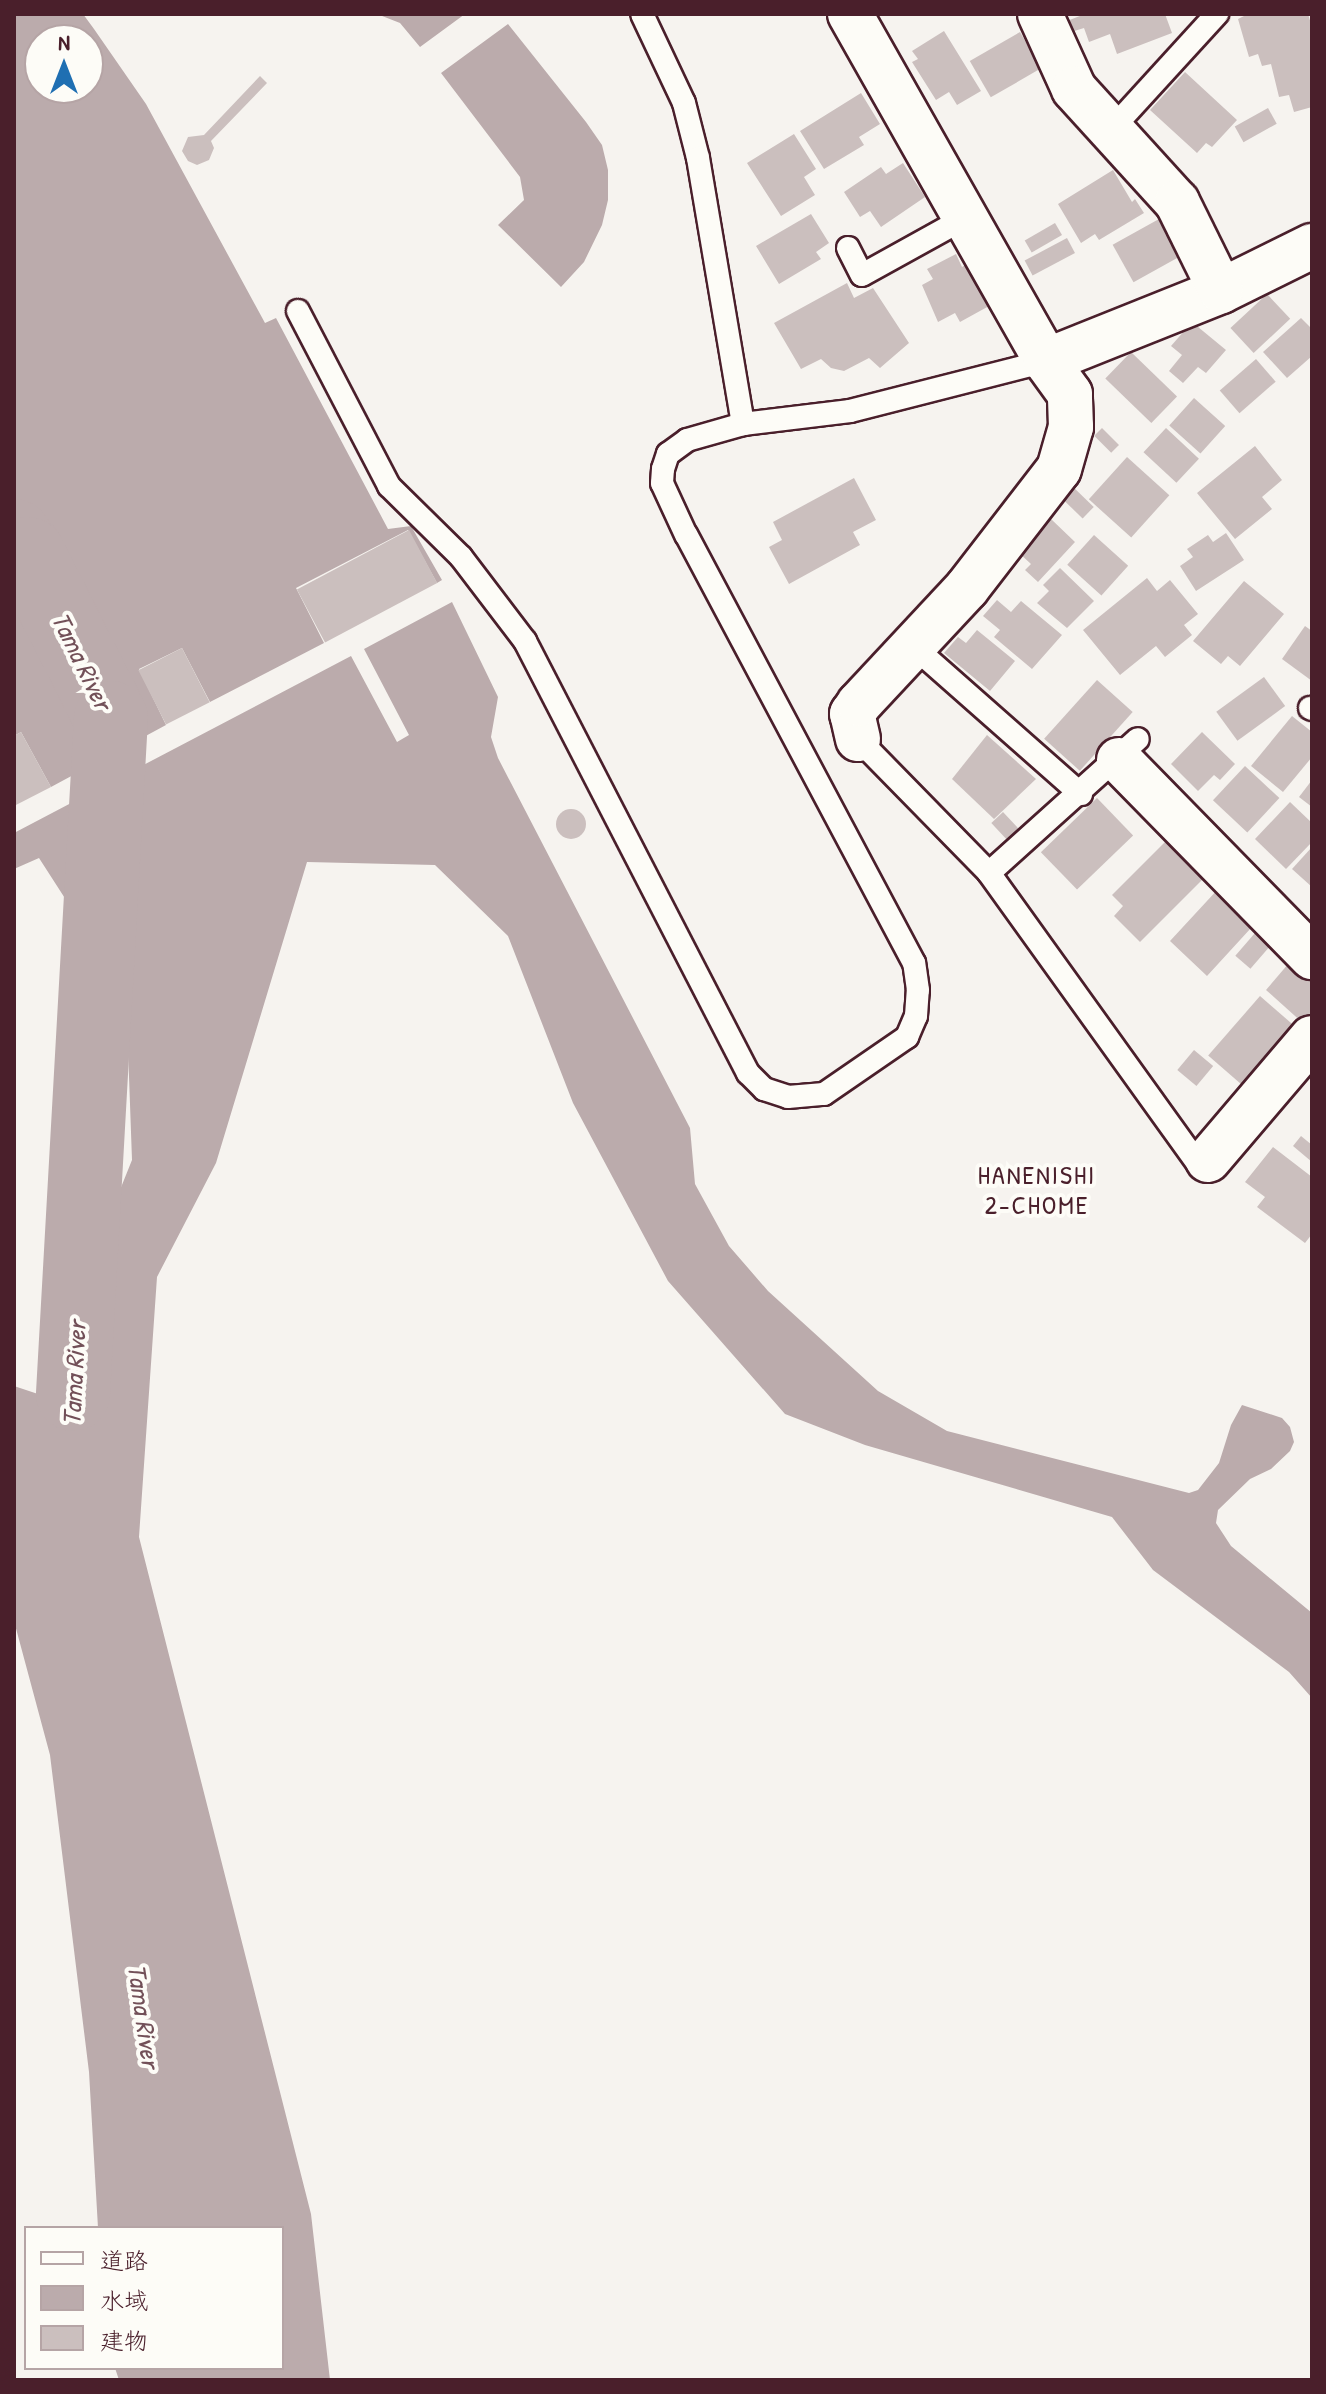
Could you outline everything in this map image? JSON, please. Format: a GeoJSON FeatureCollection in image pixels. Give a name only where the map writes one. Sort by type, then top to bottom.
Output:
{"type":"FeatureCollection","features":[{"type":"Feature","properties":{"kind":"street"},"geometry":{"type":"LineString","coordinates":[[850,14],[1046,361],[1070,394],[1071,427],[1059,469],[967,588],[852,714],[858,739]]}},
{"type":"Feature","properties":{"kind":"street"},"geometry":{"type":"LineString","coordinates":[[1040,14],[1074,89],[1177,202],[1221,291]]}},
{"type":"Feature","properties":{"kind":"street"},"geometry":{"type":"LineString","coordinates":[[1046,361],[1221,291],[1312,246]]}},
{"type":"Feature","properties":{"kind":"street"},"geometry":{"type":"LineString","coordinates":[[1128,750],[1312,957]]}},
{"type":"Feature","properties":{"kind":"street"},"geometry":{"type":"LineString","coordinates":[[1208,1160],[1312,1038]]}},
{"type":"Feature","properties":{"kind":"lane"},"geometry":{"type":"LineString","coordinates":[[642,14],[684,103],[698,158],[743,424]]}},
{"type":"Feature","properties":{"kind":"lane"},"geometry":{"type":"LineString","coordinates":[[1110,131],[1217,14]]}},
{"type":"Feature","properties":{"kind":"lane"},"geometry":{"type":"LineString","coordinates":[[848,248],[862,275],[965,218]]}},
{"type":"Feature","properties":{"kind":"lane"},"geometry":{"type":"LineString","coordinates":[[298,311],[389,486],[461,557],[525,641],[748,1073],[764,1089],[788,1097],[824,1094],[907,1037],[916,1016],[918,990],[914,963],[686,535],[662,483],[668,454],[687,440],[743,424],[850,411],[1046,361]]}},
{"type":"Feature","properties":{"kind":"lane"},"geometry":{"type":"LineString","coordinates":[[913,646],[1081,794]]}},
{"type":"Feature","properties":{"kind":"lane"},"geometry":{"type":"LineString","coordinates":[[858,739],[989,873],[1037,935],[1040,945],[1123,1064],[1197,1162],[1208,1160]]}},
{"type":"Feature","properties":{"kind":"lane"},"geometry":{"type":"LineString","coordinates":[[989,873],[1128,750]]}},
{"type":"Feature","properties":{"kind":"water"},"geometry":{"type":"Polygon","coordinates":[[[14,14],[83,14],[90,24],[24,24],[24,104],[104,104],[104,44],[146,104],[265,323],[276,318],[388,529],[411,526],[442,580],[437,583],[408,530],[296,588],[324,643],[210,702],[182,648],[139,669],[166,725],[51,787],[21,732],[14,736],[14,14]]]}},
{"type":"Feature","properties":{"kind":"water"},"geometry":{"type":"Polygon","coordinates":[[[377,14],[465,14],[420,47],[400,23],[377,14]]]}},
{"type":"Feature","properties":{"kind":"water"},"geometry":{"type":"Polygon","coordinates":[[[508,24],[602,145],[608,170],[608,200],[602,225],[584,262],[561,287],[498,225],[524,200],[520,177],[441,73],[508,24]]]}},
{"type":"Feature","properties":{"kind":"water"},"geometry":{"type":"Polygon","coordinates":[[[452,602],[498,697],[491,737],[498,758],[690,1128],[695,1184],[729,1246],[768,1291],[878,1391],[947,1431],[1189,1493],[1198,1490],[1219,1463],[1231,1425],[1242,1405],[1282,1418],[1290,1427],[1294,1442],[1290,1451],[1271,1469],[1250,1479],[1218,1510],[1216,1523],[1231,1546],[1312,1613],[1312,1698],[1289,1672],[1153,1570],[1112,1517],[865,1445],[785,1414],[668,1281],[573,1103],[508,936],[435,865],[307,862],[216,1163],[157,1277],[139,1537],[311,2214],[330,2380],[119,2380],[116,2370],[284,2370],[284,2226],[98,2226],[89,2072],[50,1755],[14,1621],[14,1386],[38,1394],[132,1160],[126,993],[39,858],[14,869],[14,833],[351,656],[397,742],[409,735],[364,649],[452,602]]]}},
{"type":"Feature","properties":{"kind":"building"},"geometry":{"type":"Polygon","coordinates":[[[1085,14],[1165,14],[1172,33],[1117,54],[1110,34],[1089,42],[1084,28],[1071,32],[1067,21],[1085,14]]]}},
{"type":"Feature","properties":{"kind":"building"},"geometry":{"type":"Polygon","coordinates":[[[1248,14],[1308,14],[1312,27],[1312,107],[1294,112],[1289,95],[1279,97],[1271,64],[1262,66],[1258,54],[1249,57],[1238,19],[1248,14]]]}},
{"type":"Feature","properties":{"kind":"building"},"geometry":{"type":"Polygon","coordinates":[[[944,31],[981,91],[957,105],[949,92],[936,100],[912,62],[918,59],[912,51],[944,31]]]}},
{"type":"Feature","properties":{"kind":"building"},"geometry":{"type":"Polygon","coordinates":[[[1020,32],[1041,68],[991,97],[970,61],[1020,32]]]}},
{"type":"Feature","properties":{"kind":"building"},"geometry":{"type":"Polygon","coordinates":[[[1185,72],[1237,120],[1212,147],[1206,143],[1197,153],[1150,110],[1185,72]]]}},
{"type":"Feature","properties":{"kind":"building"},"geometry":{"type":"Polygon","coordinates":[[[260,76],[267,83],[211,141],[214,148],[209,160],[197,165],[188,161],[182,151],[188,137],[204,135],[260,76]]]}},
{"type":"Feature","properties":{"kind":"building"},"geometry":{"type":"Polygon","coordinates":[[[861,93],[880,124],[859,137],[864,145],[824,169],[800,131],[861,93]]]}},
{"type":"Feature","properties":{"kind":"building"},"geometry":{"type":"Polygon","coordinates":[[[1268,108],[1277,124],[1243,142],[1235,126],[1268,108]]]}},
{"type":"Feature","properties":{"kind":"building"},"geometry":{"type":"Polygon","coordinates":[[[794,134],[816,169],[804,177],[815,195],[781,216],[747,163],[794,134]]]}},
{"type":"Feature","properties":{"kind":"building"},"geometry":{"type":"Polygon","coordinates":[[[903,163],[925,197],[881,227],[870,211],[860,217],[844,192],[881,167],[886,174],[903,163]]]}},
{"type":"Feature","properties":{"kind":"building"},"geometry":{"type":"Polygon","coordinates":[[[1113,170],[1132,202],[1135,199],[1144,213],[1099,240],[1095,234],[1081,243],[1058,204],[1113,170]]]}},
{"type":"Feature","properties":{"kind":"building"},"geometry":{"type":"Polygon","coordinates":[[[811,214],[829,243],[816,252],[821,259],[779,284],[756,246],[811,214]]]}},
{"type":"Feature","properties":{"kind":"building"},"geometry":{"type":"Polygon","coordinates":[[[1159,219],[1180,257],[1133,282],[1113,245],[1159,219]]]}},
{"type":"Feature","properties":{"kind":"building"},"geometry":{"type":"Polygon","coordinates":[[[1055,223],[1062,235],[1032,253],[1025,240],[1055,223]]]}},
{"type":"Feature","properties":{"kind":"building"},"geometry":{"type":"Polygon","coordinates":[[[1067,238],[1075,253],[1033,276],[1025,261],[1067,238]]]}},
{"type":"Feature","properties":{"kind":"building"},"geometry":{"type":"Polygon","coordinates":[[[956,254],[962,267],[967,264],[989,306],[960,322],[955,313],[938,322],[922,285],[933,279],[927,269],[956,254]]]}},
{"type":"Feature","properties":{"kind":"building"},"geometry":{"type":"Polygon","coordinates":[[[847,283],[854,298],[873,288],[909,343],[880,368],[869,358],[844,371],[831,368],[821,359],[801,369],[774,323],[847,283]]]}},
{"type":"Feature","properties":{"kind":"building"},"geometry":{"type":"Polygon","coordinates":[[[1267,294],[1290,319],[1254,353],[1230,328],[1267,294]]]}},
{"type":"Feature","properties":{"kind":"building"},"geometry":{"type":"Polygon","coordinates":[[[1301,318],[1312,329],[1312,356],[1287,378],[1263,352],[1301,318]]]}},
{"type":"Feature","properties":{"kind":"building"},"geometry":{"type":"Polygon","coordinates":[[[1192,322],[1226,350],[1206,373],[1198,367],[1183,383],[1169,371],[1182,355],[1171,346],[1192,322]]]}},
{"type":"Feature","properties":{"kind":"building"},"geometry":{"type":"Polygon","coordinates":[[[1131,352],[1177,396],[1151,423],[1105,379],[1131,352]]]}},
{"type":"Feature","properties":{"kind":"building"},"geometry":{"type":"Polygon","coordinates":[[[1256,359],[1276,382],[1239,413],[1220,390],[1256,359]]]}},
{"type":"Feature","properties":{"kind":"building"},"geometry":{"type":"Polygon","coordinates":[[[1194,398],[1225,426],[1200,454],[1169,425],[1194,398]]]}},
{"type":"Feature","properties":{"kind":"building"},"geometry":{"type":"Polygon","coordinates":[[[1102,428],[1119,445],[1111,453],[1094,436],[1102,428]]]}},
{"type":"Feature","properties":{"kind":"building"},"geometry":{"type":"Polygon","coordinates":[[[1166,428],[1199,459],[1176,483],[1143,452],[1166,428]]]}},
{"type":"Feature","properties":{"kind":"building"},"geometry":{"type":"Polygon","coordinates":[[[1255,446],[1282,480],[1262,497],[1272,509],[1235,539],[1197,493],[1255,446]]]}},
{"type":"Feature","properties":{"kind":"building"},"geometry":{"type":"Polygon","coordinates":[[[1127,457],[1169,495],[1131,537],[1089,499],[1127,457]]]}},
{"type":"Feature","properties":{"kind":"building"},"geometry":{"type":"Polygon","coordinates":[[[854,478],[876,520],[853,532],[860,545],[789,584],[769,547],[782,540],[773,522],[854,478]]]}},
{"type":"Feature","properties":{"kind":"building"},"geometry":{"type":"Polygon","coordinates":[[[1070,484],[1094,507],[1083,518],[1059,496],[1070,484]]]}},
{"type":"Feature","properties":{"kind":"building"},"geometry":{"type":"Polygon","coordinates":[[[1051,519],[1075,542],[1038,582],[1025,570],[1031,564],[1019,553],[1051,519]]]}},
{"type":"Feature","properties":{"kind":"building"},"geometry":{"type":"Polygon","coordinates":[[[409,530],[437,583],[325,643],[297,590],[409,530]]]}},
{"type":"Feature","properties":{"kind":"building"},"geometry":{"type":"Polygon","coordinates":[[[1226,533],[1244,560],[1196,591],[1180,566],[1193,557],[1187,549],[1208,535],[1213,542],[1226,533]]]}},
{"type":"Feature","properties":{"kind":"building"},"geometry":{"type":"Polygon","coordinates":[[[1094,535],[1128,566],[1101,596],[1067,565],[1094,535]]]}},
{"type":"Feature","properties":{"kind":"building"},"geometry":{"type":"Polygon","coordinates":[[[1060,568],[1094,601],[1067,628],[1037,603],[1049,591],[1043,585],[1060,568]]]}},
{"type":"Feature","properties":{"kind":"building"},"geometry":{"type":"Polygon","coordinates":[[[1147,578],[1157,591],[1170,580],[1198,614],[1184,625],[1192,635],[1165,657],[1156,646],[1120,675],[1083,630],[1147,578]]]}},
{"type":"Feature","properties":{"kind":"building"},"geometry":{"type":"Polygon","coordinates":[[[1244,581],[1284,614],[1240,666],[1228,656],[1221,664],[1193,641],[1244,581]]]}},
{"type":"Feature","properties":{"kind":"building"},"geometry":{"type":"Polygon","coordinates":[[[997,600],[1011,612],[1021,601],[1062,635],[1032,669],[994,637],[1000,630],[983,616],[997,600]]]}},
{"type":"Feature","properties":{"kind":"building"},"geometry":{"type":"Polygon","coordinates":[[[1305,626],[1312,631],[1312,681],[1282,659],[1305,626]]]}},
{"type":"Feature","properties":{"kind":"building"},"geometry":{"type":"Polygon","coordinates":[[[977,630],[1015,661],[990,691],[944,653],[958,637],[966,643],[977,630]]]}},
{"type":"Feature","properties":{"kind":"building"},"geometry":{"type":"Polygon","coordinates":[[[182,648],[210,702],[166,725],[138,670],[182,648]]]}},
{"type":"Feature","properties":{"kind":"building"},"geometry":{"type":"Polygon","coordinates":[[[1264,677],[1285,706],[1237,741],[1216,712],[1264,677]]]}},
{"type":"Feature","properties":{"kind":"building"},"geometry":{"type":"Polygon","coordinates":[[[1097,680],[1133,712],[1080,771],[1044,739],[1097,680]]]}},
{"type":"Feature","properties":{"kind":"building"},"geometry":{"type":"Polygon","coordinates":[[[1292,716],[1312,732],[1312,757],[1283,792],[1251,766],[1292,716]]]}},
{"type":"Feature","properties":{"kind":"building"},"geometry":{"type":"Polygon","coordinates":[[[21,732],[51,787],[14,806],[14,736],[21,732]]]}},
{"type":"Feature","properties":{"kind":"building"},"geometry":{"type":"Polygon","coordinates":[[[1202,732],[1235,764],[1220,780],[1214,775],[1198,791],[1171,764],[1202,732]]]}},
{"type":"Feature","properties":{"kind":"building"},"geometry":{"type":"Polygon","coordinates":[[[987,735],[1036,779],[994,819],[952,779],[987,735]]]}},
{"type":"Feature","properties":{"kind":"building"},"geometry":{"type":"Polygon","coordinates":[[[1245,766],[1279,798],[1247,832],[1213,800],[1245,766]]]}},
{"type":"Feature","properties":{"kind":"building"},"geometry":{"type":"Polygon","coordinates":[[[1312,780],[1312,807],[1299,797],[1312,780]]]}},
{"type":"Feature","properties":{"kind":"building"},"geometry":{"type":"Polygon","coordinates":[[[1097,798],[1133,835],[1077,890],[1041,852],[1097,798]]]}},
{"type":"Feature","properties":{"kind":"building"},"geometry":{"type":"Polygon","coordinates":[[[1290,802],[1312,823],[1312,842],[1286,869],[1255,839],[1290,802]]]}},
{"type":"Feature","properties":{"kind":"building"},"geometry":{"type":"Polygon","coordinates":[[[571,809],[582,813],[586,824],[582,835],[571,839],[560,835],[556,824],[560,813],[571,809]]]}},
{"type":"Feature","properties":{"kind":"building"},"geometry":{"type":"Polygon","coordinates":[[[1003,812],[1021,831],[1009,842],[991,823],[1003,812]]]}},
{"type":"Feature","properties":{"kind":"building"},"geometry":{"type":"Polygon","coordinates":[[[1166,841],[1204,878],[1140,942],[1114,916],[1123,906],[1112,895],[1166,841]]]}},
{"type":"Feature","properties":{"kind":"building"},"geometry":{"type":"Polygon","coordinates":[[[1312,847],[1312,887],[1292,869],[1312,847]]]}},
{"type":"Feature","properties":{"kind":"building"},"geometry":{"type":"Polygon","coordinates":[[[1219,888],[1250,916],[1244,922],[1251,928],[1207,976],[1170,941],[1219,888]]]}},
{"type":"Feature","properties":{"kind":"building"},"geometry":{"type":"Polygon","coordinates":[[[1255,933],[1270,946],[1250,969],[1235,956],[1255,933]]]}},
{"type":"Feature","properties":{"kind":"building"},"geometry":{"type":"Polygon","coordinates":[[[1289,963],[1312,982],[1312,1014],[1304,1024],[1266,990],[1289,963]]]}},
{"type":"Feature","properties":{"kind":"building"},"geometry":{"type":"Polygon","coordinates":[[[1260,996],[1296,1027],[1244,1087],[1208,1056],[1260,996]]]}},
{"type":"Feature","properties":{"kind":"building"},"geometry":{"type":"Polygon","coordinates":[[[1194,1050],[1213,1066],[1196,1086],[1177,1070],[1194,1050]]]}},
{"type":"Feature","properties":{"kind":"building"},"geometry":{"type":"Polygon","coordinates":[[[1301,1136],[1312,1145],[1312,1162],[1293,1146],[1301,1136]]]}},
{"type":"Feature","properties":{"kind":"building"},"geometry":{"type":"Polygon","coordinates":[[[1273,1147],[1312,1177],[1312,1234],[1305,1243],[1257,1207],[1265,1197],[1245,1182],[1273,1147]]]}},
{"type":"Feature","properties":{"kind":"waterway","name":"Tama River"},"geometry":{"type":"LineString","coordinates":[[14,536],[28,554],[111,718],[73,1394]]}},
{"type":"Feature","properties":{"kind":"district","name":"HANENISHI 2-CHOME"},"geometry":{"type":"Point","coordinates":[1037,1190]}}]}
